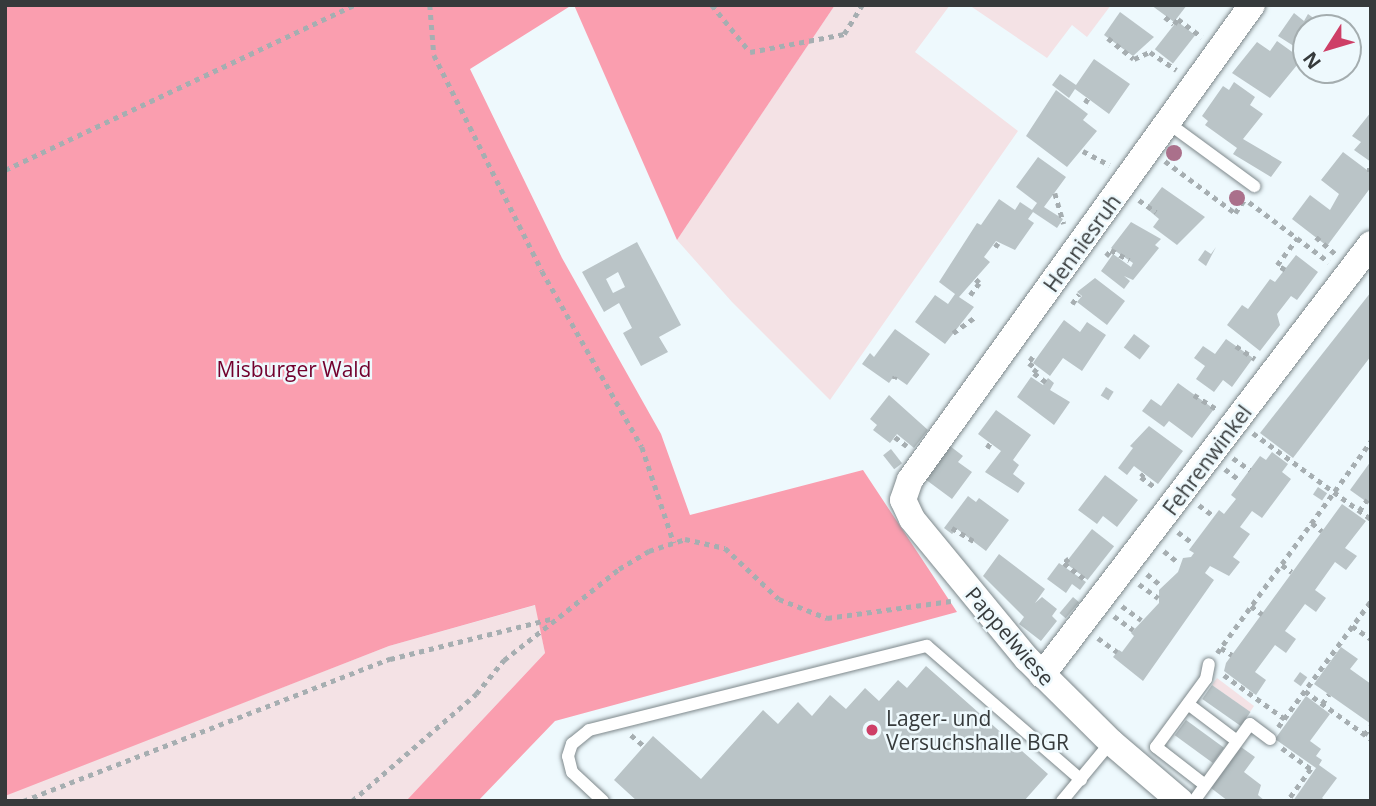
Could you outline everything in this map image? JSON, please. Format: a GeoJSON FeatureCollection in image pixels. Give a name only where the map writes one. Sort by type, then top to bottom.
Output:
{"type":"FeatureCollection","features":[{"type":"Feature","properties":{"kind":"street","name":"Henniesruh"},"geometry":{"type":"LineString","coordinates":[[910,480],[1252,5]]}},
{"type":"Feature","properties":{"kind":"street","name":"Fehrenwinkel"},"geometry":{"type":"LineString","coordinates":[[1042,675],[1371,244]]}},
{"type":"Feature","properties":{"kind":"street","name":"Pappelwiese"},"geometry":{"type":"LineString","coordinates":[[910,480],[903,500],[912,519],[1042,675],[1111,742],[1180,801]]}},
{"type":"Feature","properties":{"kind":"lane"},"geometry":{"type":"LineString","coordinates":[[1168,123],[1254,186]]}},
{"type":"Feature","properties":{"kind":"lane"},"geometry":{"type":"LineString","coordinates":[[603,801],[572,772],[568,756],[572,744],[589,730],[927,646],[1081,779]]}},
{"type":"Feature","properties":{"kind":"lane"},"geometry":{"type":"LineString","coordinates":[[1205,785],[1156,747],[1206,679],[1209,664]]}},
{"type":"Feature","properties":{"kind":"lane"},"geometry":{"type":"LineString","coordinates":[[1188,704],[1237,741]]}},
{"type":"Feature","properties":{"kind":"lane"},"geometry":{"type":"LineString","coordinates":[[1194,801],[1250,724],[1270,739]]}},
{"type":"Feature","properties":{"kind":"lane"},"geometry":{"type":"LineString","coordinates":[[1062,801],[1111,742]]}},
{"type":"Feature","properties":{"kind":"path"},"geometry":{"type":"LineString","coordinates":[[5,170],[354,5]]}},
{"type":"Feature","properties":{"kind":"path"},"geometry":{"type":"LineString","coordinates":[[430,5],[434,55],[542,271],[642,447],[674,542]]}},
{"type":"Feature","properties":{"kind":"path"},"geometry":{"type":"LineString","coordinates":[[712,5],[750,52],[844,33],[862,5]]}},
{"type":"Feature","properties":{"kind":"path"},"geometry":{"type":"LineString","coordinates":[[1165,17],[1174,24],[1178,19],[1211,43]]}},
{"type":"Feature","properties":{"kind":"path"},"geometry":{"type":"LineString","coordinates":[[1108,38],[1134,59],[1150,52],[1186,75]]}},
{"type":"Feature","properties":{"kind":"path"},"geometry":{"type":"LineString","coordinates":[[1148,149],[1235,213],[1254,186]]}},
{"type":"Feature","properties":{"kind":"path"},"geometry":{"type":"LineString","coordinates":[[1083,150],[1118,169]]}},
{"type":"Feature","properties":{"kind":"path"},"geometry":{"type":"LineString","coordinates":[[1055,193],[1066,220],[1063,225]]}},
{"type":"Feature","properties":{"kind":"path"},"geometry":{"type":"LineString","coordinates":[[1131,194],[1156,212]]}},
{"type":"Feature","properties":{"kind":"path"},"geometry":{"type":"LineString","coordinates":[[1245,199],[1337,268]]}},
{"type":"Feature","properties":{"kind":"path"},"geometry":{"type":"LineString","coordinates":[[1316,237],[1340,257]]}},
{"type":"Feature","properties":{"kind":"path"},"geometry":{"type":"LineString","coordinates":[[1285,270],[1278,265],[1297,238]]}},
{"type":"Feature","properties":{"kind":"path"},"geometry":{"type":"LineString","coordinates":[[1106,256],[1111,250],[1129,260]]}},
{"type":"Feature","properties":{"kind":"path"},"geometry":{"type":"LineString","coordinates":[[970,295],[979,283],[975,279]]}},
{"type":"Feature","properties":{"kind":"path"},"geometry":{"type":"LineString","coordinates":[[1072,304],[1079,294]]}},
{"type":"Feature","properties":{"kind":"path"},"geometry":{"type":"LineString","coordinates":[[953,333],[975,316]]}},
{"type":"Feature","properties":{"kind":"path"},"geometry":{"type":"LineString","coordinates":[[1236,346],[1264,365]]}},
{"type":"Feature","properties":{"kind":"path"},"geometry":{"type":"LineString","coordinates":[[1033,357],[1029,363],[1037,369],[1034,373],[1046,382]]}},
{"type":"Feature","properties":{"kind":"path"},"geometry":{"type":"LineString","coordinates":[[1194,395],[1222,413]]}},
{"type":"Feature","properties":{"kind":"path"},"geometry":{"type":"LineString","coordinates":[[1246,428],[1371,519]]}},
{"type":"Feature","properties":{"kind":"path"},"geometry":{"type":"LineString","coordinates":[[1284,721],[1209,664],[1371,441]]}},
{"type":"Feature","properties":{"kind":"path"},"geometry":{"type":"LineString","coordinates":[[1227,454],[1250,470]]}},
{"type":"Feature","properties":{"kind":"path"},"geometry":{"type":"LineString","coordinates":[[1223,467],[1241,481]]}},
{"type":"Feature","properties":{"kind":"path"},"geometry":{"type":"LineString","coordinates":[[1144,474],[1141,477],[1162,493]]}},
{"type":"Feature","properties":{"kind":"path"},"geometry":{"type":"LineString","coordinates":[[1359,511],[1367,500]]}},
{"type":"Feature","properties":{"kind":"path"},"geometry":{"type":"LineString","coordinates":[[1196,503],[1214,517]]}},
{"type":"Feature","properties":{"kind":"path"},"geometry":{"type":"LineString","coordinates":[[1311,523],[1322,531]]}},
{"type":"Feature","properties":{"kind":"path"},"geometry":{"type":"LineString","coordinates":[[951,528],[974,541]]}},
{"type":"Feature","properties":{"kind":"path"},"geometry":{"type":"LineString","coordinates":[[1172,528],[1194,544]]}},
{"type":"Feature","properties":{"kind":"path"},"geometry":{"type":"LineString","coordinates":[[352,801],[476,694],[504,660],[619,569],[674,542],[685,539],[725,548],[779,599],[827,618],[952,600]]}},
{"type":"Feature","properties":{"kind":"path"},"geometry":{"type":"LineString","coordinates":[[1069,559],[1064,563],[1090,583],[1086,588]]}},
{"type":"Feature","properties":{"kind":"path"},"geometry":{"type":"LineString","coordinates":[[1174,559],[1179,563]]}},
{"type":"Feature","properties":{"kind":"path"},"geometry":{"type":"LineString","coordinates":[[1282,564],[1292,572]]}},
{"type":"Feature","properties":{"kind":"path"},"geometry":{"type":"LineString","coordinates":[[1155,580],[1162,586]]}},
{"type":"Feature","properties":{"kind":"path"},"geometry":{"type":"LineString","coordinates":[[1151,593],[1158,598]]}},
{"type":"Feature","properties":{"kind":"path"},"geometry":{"type":"LineString","coordinates":[[1290,800],[1311,769],[1270,739],[1371,601]]}},
{"type":"Feature","properties":{"kind":"path"},"geometry":{"type":"LineString","coordinates":[[1251,606],[1262,614]]}},
{"type":"Feature","properties":{"kind":"path"},"geometry":{"type":"LineString","coordinates":[[1135,615],[1141,620]]}},
{"type":"Feature","properties":{"kind":"path"},"geometry":{"type":"LineString","coordinates":[[23,801],[390,659],[559,617]]}},
{"type":"Feature","properties":{"kind":"path"},"geometry":{"type":"LineString","coordinates":[[1127,625],[1133,630]]}},
{"type":"Feature","properties":{"kind":"path"},"geometry":{"type":"LineString","coordinates":[[1353,626],[1371,639]]}},
{"type":"Feature","properties":{"kind":"path"},"geometry":{"type":"LineString","coordinates":[[1110,647],[1117,652]]}},
{"type":"Feature","properties":{"kind":"path"},"geometry":{"type":"LineString","coordinates":[[1221,648],[1232,655]]}},
{"type":"Feature","properties":{"kind":"path"},"geometry":{"type":"LineString","coordinates":[[1304,691],[1371,739]]}},
{"type":"Feature","properties":{"kind":"path"},"geometry":{"type":"LineString","coordinates":[[1322,704],[1329,694]]}},
{"type":"Feature","properties":{"kind":"path"},"geometry":{"type":"LineString","coordinates":[[1364,734],[1371,726]]}},
{"type":"Feature","properties":{"kind":"shaded area"},"geometry":{"type":"Polygon","coordinates":[[[835,5],[950,5],[915,52],[1018,131],[830,400],[732,302],[677,240],[835,5]]]}},
{"type":"Feature","properties":{"kind":"shaded area"},"geometry":{"type":"Polygon","coordinates":[[[969,5],[1111,5],[1087,37],[1072,25],[1047,58],[969,5]]]}},
{"type":"Feature","properties":{"kind":"shaded area"},"geometry":{"type":"Polygon","coordinates":[[[536,605],[545,653],[406,801],[5,801],[5,796],[23,788],[389,646],[536,605]]]}},
{"type":"Feature","properties":{"kind":"shaded area"},"geometry":{"type":"Polygon","coordinates":[[[1217,678],[1254,706],[1250,712],[1212,685],[1217,678]]]}},
{"type":"Feature","properties":{"kind":"green space","name":"Misburger Wald"},"geometry":{"type":"Polygon","coordinates":[[[5,5],[572,5],[470,69],[562,258],[661,434],[690,515],[863,470],[957,612],[555,721],[478,801],[406,801],[545,653],[535,605],[389,646],[5,796],[5,5]]]}},
{"type":"Feature","properties":{"kind":"green space"},"geometry":{"type":"Polygon","coordinates":[[[574,5],[835,5],[677,240],[574,5]]]}},
{"type":"Feature","properties":{"kind":"building"},"geometry":{"type":"Polygon","coordinates":[[[1151,5],[1187,5],[1174,22],[1151,5]]]}},
{"type":"Feature","properties":{"kind":"building"},"geometry":{"type":"Polygon","coordinates":[[[1120,12],[1154,37],[1133,56],[1104,35],[1120,12]]]}},
{"type":"Feature","properties":{"kind":"building"},"geometry":{"type":"Polygon","coordinates":[[[1292,16],[1292,45],[1278,36],[1292,16]]]}},
{"type":"Feature","properties":{"kind":"building"},"geometry":{"type":"Polygon","coordinates":[[[1177,21],[1195,35],[1173,64],[1155,49],[1177,21]]]}},
{"type":"Feature","properties":{"kind":"building"},"geometry":{"type":"Polygon","coordinates":[[[1277,41],[1292,52],[1292,71],[1270,98],[1232,73],[1257,42],[1270,51],[1277,41]]]}},
{"type":"Feature","properties":{"kind":"building"},"geometry":{"type":"Polygon","coordinates":[[[1094,59],[1130,84],[1109,114],[1075,89],[1069,98],[1052,85],[1060,74],[1076,85],[1094,59]]]}},
{"type":"Feature","properties":{"kind":"building"},"geometry":{"type":"Polygon","coordinates":[[[1234,82],[1255,97],[1250,105],[1263,114],[1243,139],[1282,162],[1271,177],[1233,154],[1237,148],[1205,125],[1208,121],[1202,116],[1223,86],[1229,90],[1234,82]]]}},
{"type":"Feature","properties":{"kind":"building"},"geometry":{"type":"Polygon","coordinates":[[[1056,90],[1088,114],[1083,120],[1097,131],[1067,167],[1026,136],[1056,90]]]}},
{"type":"Feature","properties":{"kind":"building"},"geometry":{"type":"Polygon","coordinates":[[[1371,112],[1371,162],[1354,150],[1361,142],[1352,136],[1371,112]]]}},
{"type":"Feature","properties":{"kind":"building"},"geometry":{"type":"Polygon","coordinates":[[[1343,152],[1371,173],[1371,187],[1327,246],[1292,219],[1310,195],[1330,210],[1339,194],[1321,180],[1343,152]]]}},
{"type":"Feature","properties":{"kind":"building"},"geometry":{"type":"Polygon","coordinates":[[[1038,157],[1066,177],[1044,207],[1063,219],[1057,228],[1033,212],[1028,219],[1034,223],[1015,250],[996,241],[984,257],[990,262],[959,297],[974,307],[945,344],[915,322],[935,295],[948,304],[955,294],[939,282],[977,223],[981,225],[999,199],[1015,210],[1020,202],[1032,210],[1037,203],[1016,187],[1038,157]]]}},
{"type":"Feature","properties":{"kind":"building"},"geometry":{"type":"Polygon","coordinates":[[[1162,187],[1205,217],[1177,245],[1153,227],[1159,219],[1146,208],[1162,187]]]}},
{"type":"Feature","properties":{"kind":"building"},"geometry":{"type":"Polygon","coordinates":[[[1131,222],[1161,239],[1155,245],[1159,248],[1133,280],[1124,276],[1130,281],[1124,289],[1101,271],[1113,254],[1131,267],[1133,263],[1111,248],[1131,222]]]}},
{"type":"Feature","properties":{"kind":"building"},"geometry":{"type":"Polygon","coordinates":[[[637,242],[681,325],[659,337],[668,352],[641,366],[623,333],[632,328],[619,303],[604,312],[582,272],[637,242]],[[618,272],[606,279],[613,293],[625,287],[618,272]]]}},
{"type":"Feature","properties":{"kind":"building"},"geometry":{"type":"Polygon","coordinates":[[[1216,247],[1206,266],[1198,260],[1205,250],[1211,254],[1216,247]]]}},
{"type":"Feature","properties":{"kind":"building"},"geometry":{"type":"Polygon","coordinates":[[[1296,255],[1318,272],[1297,300],[1291,296],[1277,314],[1280,325],[1260,351],[1227,325],[1242,305],[1248,309],[1270,279],[1275,282],[1296,255]]]}},
{"type":"Feature","properties":{"kind":"building"},"geometry":{"type":"Polygon","coordinates":[[[1095,278],[1125,301],[1107,325],[1077,302],[1082,296],[1077,292],[1095,278]]]}},
{"type":"Feature","properties":{"kind":"building"},"geometry":{"type":"Polygon","coordinates":[[[1371,292],[1371,356],[1293,458],[1260,433],[1371,292]]]}},
{"type":"Feature","properties":{"kind":"building"},"geometry":{"type":"Polygon","coordinates":[[[1064,320],[1080,332],[1087,322],[1106,335],[1082,371],[1063,358],[1050,376],[1033,363],[1064,320]]]}},
{"type":"Feature","properties":{"kind":"building"},"geometry":{"type":"Polygon","coordinates":[[[895,329],[930,354],[907,385],[894,376],[889,383],[862,364],[870,353],[874,357],[895,329]]]}},
{"type":"Feature","properties":{"kind":"building"},"geometry":{"type":"Polygon","coordinates":[[[1134,334],[1150,346],[1140,360],[1124,348],[1134,334]]]}},
{"type":"Feature","properties":{"kind":"building"},"geometry":{"type":"Polygon","coordinates":[[[1226,339],[1253,358],[1232,387],[1223,380],[1214,392],[1196,379],[1205,366],[1194,358],[1203,346],[1215,354],[1226,339]]]}},
{"type":"Feature","properties":{"kind":"building"},"geometry":{"type":"Polygon","coordinates":[[[1031,377],[1043,385],[1048,378],[1054,383],[1050,390],[1070,402],[1054,425],[1017,397],[1031,377]]]}},
{"type":"Feature","properties":{"kind":"building"},"geometry":{"type":"Polygon","coordinates":[[[1178,383],[1214,409],[1192,438],[1169,421],[1164,427],[1142,411],[1151,399],[1161,406],[1178,383]]]}},
{"type":"Feature","properties":{"kind":"building"},"geometry":{"type":"Polygon","coordinates":[[[1106,387],[1114,392],[1108,400],[1101,395],[1106,387]]]}},
{"type":"Feature","properties":{"kind":"building"},"geometry":{"type":"Polygon","coordinates":[[[889,395],[928,430],[914,448],[897,434],[890,443],[873,430],[877,425],[870,419],[889,395]]]}},
{"type":"Feature","properties":{"kind":"building"},"geometry":{"type":"Polygon","coordinates":[[[996,410],[1031,435],[1013,460],[1019,465],[1013,474],[1025,483],[1018,493],[985,472],[1001,451],[978,434],[996,410]]]}},
{"type":"Feature","properties":{"kind":"building"},"geometry":{"type":"Polygon","coordinates":[[[1149,426],[1183,451],[1158,484],[1134,466],[1127,475],[1118,468],[1133,448],[1130,446],[1149,426]]]}},
{"type":"Feature","properties":{"kind":"building"},"geometry":{"type":"Polygon","coordinates":[[[950,446],[963,456],[958,462],[972,472],[952,499],[925,479],[950,446]]]}},
{"type":"Feature","properties":{"kind":"building"},"geometry":{"type":"Polygon","coordinates":[[[891,449],[902,463],[894,469],[883,455],[891,449]]]}},
{"type":"Feature","properties":{"kind":"building"},"geometry":{"type":"Polygon","coordinates":[[[1272,452],[1288,464],[1282,472],[1291,479],[1262,518],[1252,511],[1240,527],[1250,534],[1233,557],[1240,562],[1229,576],[1210,566],[1205,573],[1214,580],[1143,681],[1113,657],[1119,650],[1122,652],[1134,636],[1131,633],[1159,603],[1159,590],[1178,572],[1183,558],[1191,557],[1194,553],[1189,550],[1219,510],[1224,514],[1236,499],[1231,495],[1260,456],[1266,460],[1272,452]]]}},
{"type":"Feature","properties":{"kind":"building"},"geometry":{"type":"Polygon","coordinates":[[[1371,461],[1371,505],[1350,490],[1371,461]]]}},
{"type":"Feature","properties":{"kind":"building"},"geometry":{"type":"Polygon","coordinates":[[[1105,475],[1138,500],[1117,527],[1103,516],[1097,524],[1078,510],[1105,475]]]}},
{"type":"Feature","properties":{"kind":"building"},"geometry":{"type":"Polygon","coordinates":[[[1318,487],[1327,493],[1322,501],[1313,494],[1318,487]]]}},
{"type":"Feature","properties":{"kind":"building"},"geometry":{"type":"Polygon","coordinates":[[[968,496],[976,502],[979,498],[1009,520],[986,551],[957,529],[952,534],[944,528],[968,496]]]}},
{"type":"Feature","properties":{"kind":"building"},"geometry":{"type":"Polygon","coordinates":[[[1342,504],[1366,521],[1345,548],[1357,556],[1346,570],[1335,562],[1315,590],[1326,598],[1316,612],[1305,604],[1285,631],[1296,639],[1286,653],[1275,645],[1255,672],[1266,680],[1256,695],[1224,671],[1226,663],[1342,504]]]}},
{"type":"Feature","properties":{"kind":"building"},"geometry":{"type":"Polygon","coordinates":[[[1092,529],[1114,546],[1088,580],[1066,563],[1092,529]]]}},
{"type":"Feature","properties":{"kind":"building"},"geometry":{"type":"Polygon","coordinates":[[[999,554],[1045,589],[1035,603],[1042,597],[1057,609],[1052,616],[1057,621],[1041,641],[1019,624],[1024,617],[983,576],[999,554]]]}},
{"type":"Feature","properties":{"kind":"building"},"geometry":{"type":"Polygon","coordinates":[[[1059,563],[1086,582],[1080,590],[1072,584],[1066,593],[1047,579],[1059,563]]]}},
{"type":"Feature","properties":{"kind":"building"},"geometry":{"type":"Polygon","coordinates":[[[1073,597],[1079,602],[1066,618],[1060,613],[1073,597]]]}},
{"type":"Feature","properties":{"kind":"building"},"geometry":{"type":"Polygon","coordinates":[[[1341,647],[1358,659],[1350,669],[1371,684],[1371,724],[1314,684],[1341,647]]]}},
{"type":"Feature","properties":{"kind":"building","name":"Lager- und Versuchshalle BGR"},"geometry":{"type":"Polygon","coordinates":[[[926,666],[1048,774],[1024,801],[637,801],[614,780],[653,736],[701,779],[763,710],[778,724],[798,702],[812,716],[830,695],[846,709],[865,688],[879,701],[898,680],[907,688],[926,666]]]}},
{"type":"Feature","properties":{"kind":"building"},"geometry":{"type":"Polygon","coordinates":[[[1300,672],[1307,677],[1301,686],[1294,681],[1300,672]]]}},
{"type":"Feature","properties":{"kind":"building"},"geometry":{"type":"Polygon","coordinates":[[[1212,685],[1251,712],[1241,726],[1202,699],[1212,685]]]}},
{"type":"Feature","properties":{"kind":"building"},"geometry":{"type":"Polygon","coordinates":[[[1306,696],[1330,714],[1310,741],[1321,749],[1316,756],[1322,760],[1319,765],[1337,778],[1322,798],[1326,801],[1293,801],[1316,768],[1275,739],[1306,696]]]}},
{"type":"Feature","properties":{"kind":"building"},"geometry":{"type":"Polygon","coordinates":[[[1186,720],[1224,748],[1213,763],[1175,735],[1186,720]]]}},
{"type":"Feature","properties":{"kind":"building"},"geometry":{"type":"Polygon","coordinates":[[[1241,747],[1255,757],[1244,772],[1261,785],[1258,795],[1265,801],[1228,801],[1211,788],[1241,747]]]}},
{"type":"Feature","properties":{"kind":"place","name":"Lager- und Versuchshalle BGR"},"geometry":{"type":"Point","coordinates":[872,730]}}]}
